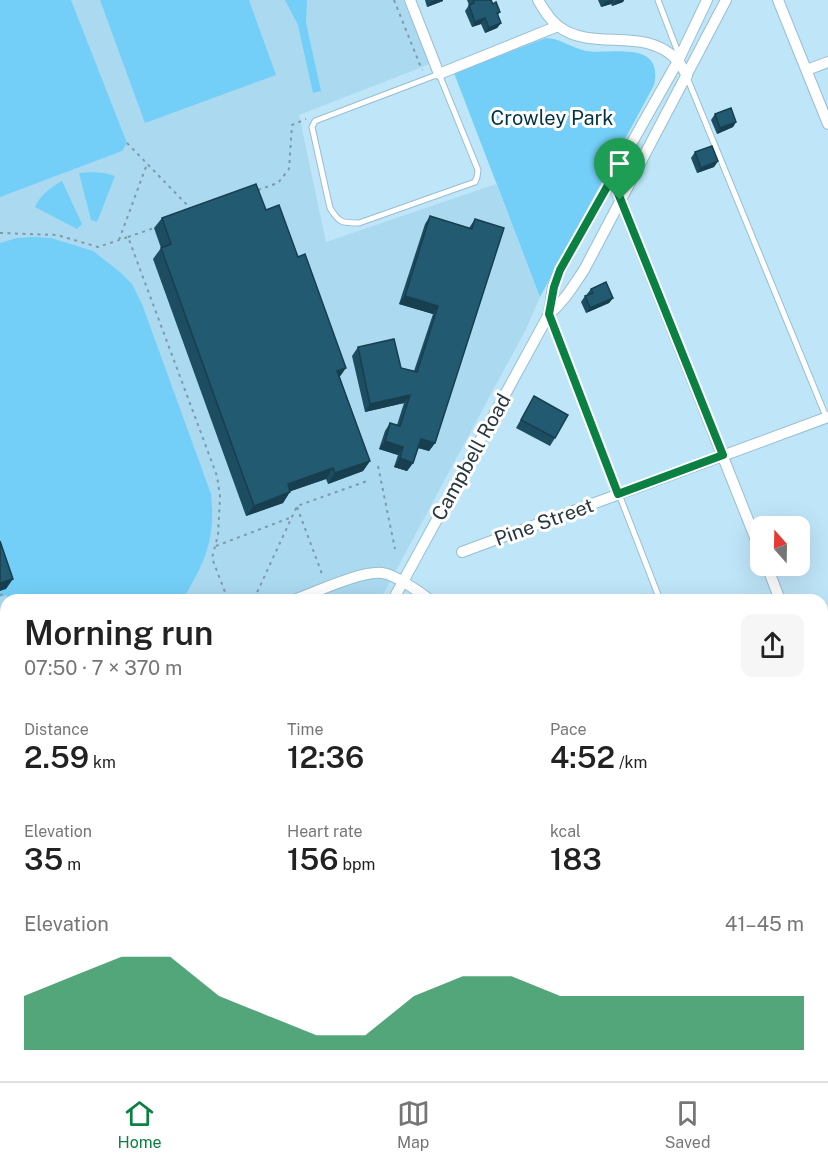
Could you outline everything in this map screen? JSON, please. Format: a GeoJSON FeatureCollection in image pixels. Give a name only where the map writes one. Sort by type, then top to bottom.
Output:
{"type":"FeatureCollection","features":[{"type":"Feature","properties":{"kind":"street"},"geometry":{"type":"LineString","coordinates":[[410,0],[439,74],[558,26]]}},
{"type":"Feature","properties":{"kind":"street"},"geometry":{"type":"LineString","coordinates":[[538,0],[547,15],[569,33],[584,38],[628,40],[663,48],[679,59],[687,76]]}},
{"type":"Feature","properties":{"kind":"street","name":"Campbell Road"},"geometry":{"type":"LineString","coordinates":[[396,594],[549,314],[560,270],[679,59],[707,0]]}},
{"type":"Feature","properties":{"kind":"street","name":"Campbell Road"},"geometry":{"type":"LineString","coordinates":[[549,314],[560,305],[584,270],[726,0]]}},
{"type":"Feature","properties":{"kind":"street"},"geometry":{"type":"LineString","coordinates":[[778,0],[828,124]]}},
{"type":"Feature","properties":{"kind":"street"},"geometry":{"type":"LineString","coordinates":[[807,70],[828,62]]}},
{"type":"Feature","properties":{"kind":"street"},"geometry":{"type":"LineString","coordinates":[[612,178],[750,524]]}},
{"type":"Feature","properties":{"kind":"street","name":"Pine Street"},"geometry":{"type":"LineString","coordinates":[[462,552],[828,418]]}},
{"type":"Feature","properties":{"kind":"street"},"geometry":{"type":"LineString","coordinates":[[310,594],[365,573],[384,573],[421,594]]}},
{"type":"Feature","properties":{"kind":"street"},"geometry":{"type":"LineString","coordinates":[[770,576],[778,594]]}},
{"type":"Feature","properties":{"kind":"lane"},"geometry":{"type":"LineString","coordinates":[[658,0],[679,59]]}},
{"type":"Feature","properties":{"kind":"lane"},"geometry":{"type":"LineString","coordinates":[[439,74],[478,170],[475,182],[359,223],[345,223],[337,219],[330,208],[312,127],[315,122],[439,74]]}},
{"type":"Feature","properties":{"kind":"lane"},"geometry":{"type":"LineString","coordinates":[[687,76],[828,418]]}},
{"type":"Feature","properties":{"kind":"lane"},"geometry":{"type":"LineString","coordinates":[[549,314],[658,594]]}},
{"type":"Feature","properties":{"kind":"path"},"geometry":{"type":"LineString","coordinates":[[394,0],[426,79]]}},
{"type":"Feature","properties":{"kind":"path"},"geometry":{"type":"LineString","coordinates":[[258,190],[278,183],[289,169],[292,125],[297,123]]}},
{"type":"Feature","properties":{"kind":"path"},"geometry":{"type":"LineString","coordinates":[[127,143],[195,213]]}},
{"type":"Feature","properties":{"kind":"path"},"geometry":{"type":"LineString","coordinates":[[119,240],[147,163]]}},
{"type":"Feature","properties":{"kind":"path"},"geometry":{"type":"LineString","coordinates":[[0,233],[57,235],[98,247],[162,225]]}},
{"type":"Feature","properties":{"kind":"path"},"geometry":{"type":"LineString","coordinates":[[128,237],[217,476],[220,496],[216,546],[212,558],[226,594]]}},
{"type":"Feature","properties":{"kind":"path"},"geometry":{"type":"LineString","coordinates":[[378,466],[395,549]]}},
{"type":"Feature","properties":{"kind":"path"},"geometry":{"type":"LineString","coordinates":[[256,594],[297,506],[367,481]]}},
{"type":"Feature","properties":{"kind":"path"},"geometry":{"type":"LineString","coordinates":[[297,506],[322,574]]}},
{"type":"Feature","properties":{"kind":"path"},"geometry":{"type":"LineString","coordinates":[[216,546],[292,518]]}},
{"type":"Feature","properties":{"kind":"shaded area"},"geometry":{"type":"Polygon","coordinates":[[[0,0],[403,0],[430,64],[299,115],[326,242],[496,184],[540,297],[525,331],[383,594],[0,594],[0,0]]]}},
{"type":"Feature","properties":{"kind":"green space"},"geometry":{"type":"Polygon","coordinates":[[[0,0],[71,0],[127,143],[122,151],[0,197],[0,0]]]}},
{"type":"Feature","properties":{"kind":"green space"},"geometry":{"type":"Polygon","coordinates":[[[100,0],[249,0],[276,75],[145,123],[100,0]]]}},
{"type":"Feature","properties":{"kind":"green space"},"geometry":{"type":"Polygon","coordinates":[[[285,0],[307,0],[306,23],[321,91],[313,93],[298,25],[285,0]]]}},
{"type":"Feature","properties":{"kind":"green space","name":"Crowley Park"},"geometry":{"type":"Polygon","coordinates":[[[546,38],[586,51],[633,52],[651,61],[655,70],[654,85],[540,297],[454,73],[546,38]]]}},
{"type":"Feature","properties":{"kind":"green space"},"geometry":{"type":"Polygon","coordinates":[[[92,172],[115,176],[97,222],[91,220],[79,173],[92,172]]]}},
{"type":"Feature","properties":{"kind":"green space"},"geometry":{"type":"Polygon","coordinates":[[[62,181],[82,224],[77,229],[35,207],[46,192],[62,181]]]}},
{"type":"Feature","properties":{"kind":"green space"},"geometry":{"type":"Polygon","coordinates":[[[17,238],[51,238],[93,251],[132,284],[142,304],[211,494],[212,519],[209,541],[202,563],[186,594],[0,594],[0,243],[17,238]]]}},
{"type":"Feature","properties":{"kind":"building"},"geometry":{"type":"Polygon","coordinates":[[[473,0],[491,0],[493,4],[496,2],[501,23],[489,28],[485,18],[475,22],[469,5],[474,3],[473,0]]]}},
{"type":"Feature","properties":{"kind":"building"},"geometry":{"type":"Polygon","coordinates":[[[731,108],[736,122],[720,128],[715,114],[731,108]]]}},
{"type":"Feature","properties":{"kind":"building"},"geometry":{"type":"Polygon","coordinates":[[[712,146],[718,161],[701,168],[695,152],[712,146]]]}},
{"type":"Feature","properties":{"kind":"building"},"geometry":{"type":"Polygon","coordinates":[[[256,184],[266,210],[279,205],[298,257],[305,254],[346,368],[337,371],[370,461],[335,473],[333,468],[288,484],[290,492],[254,506],[161,248],[171,244],[162,218],[256,184]]]}},
{"type":"Feature","properties":{"kind":"building"},"geometry":{"type":"Polygon","coordinates":[[[430,216],[472,229],[475,219],[504,228],[435,443],[421,439],[413,463],[400,458],[403,447],[385,441],[390,423],[400,426],[410,395],[370,404],[358,347],[394,339],[401,368],[417,372],[438,306],[405,296],[430,216]]]}},
{"type":"Feature","properties":{"kind":"building"},"geometry":{"type":"Polygon","coordinates":[[[606,282],[613,298],[590,308],[585,296],[593,293],[591,289],[606,282]]]}},
{"type":"Feature","properties":{"kind":"building"},"geometry":{"type":"Polygon","coordinates":[[[534,396],[568,415],[555,438],[521,420],[534,396]]]}},
{"type":"Feature","properties":{"kind":"building"},"geometry":{"type":"Polygon","coordinates":[[[0,541],[13,579],[0,583],[0,541]]]}},
{"type":"Feature","properties":{"kind":"route"},"geometry":{"type":"LineString","coordinates":[[612,178],[620,200],[723,455],[618,494],[549,314],[560,270],[612,178]]}}]}
